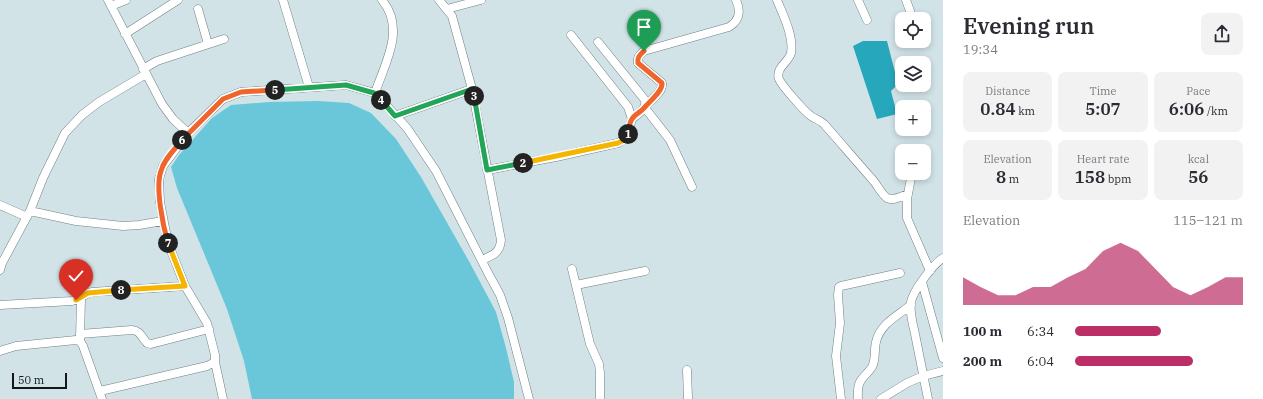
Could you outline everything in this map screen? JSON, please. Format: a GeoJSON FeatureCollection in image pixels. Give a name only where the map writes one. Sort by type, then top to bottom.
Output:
{"type":"FeatureCollection","features":[{"type":"Feature","properties":{"kind":"street"},"geometry":{"type":"LineString","coordinates":[[126,0],[109,3],[162,104],[173,119],[188,133]]}},
{"type":"Feature","properties":{"kind":"street"},"geometry":{"type":"LineString","coordinates":[[125,34],[178,0]]}},
{"type":"Feature","properties":{"kind":"street"},"geometry":{"type":"LineString","coordinates":[[283,0],[309,87]]}},
{"type":"Feature","properties":{"kind":"street"},"geometry":{"type":"LineString","coordinates":[[374,93],[393,41],[393,26],[389,8],[382,0]]}},
{"type":"Feature","properties":{"kind":"street"},"geometry":{"type":"LineString","coordinates":[[439,0],[452,16],[472,89],[501,240],[500,248],[495,254],[482,260]]}},
{"type":"Feature","properties":{"kind":"street"},"geometry":{"type":"LineString","coordinates":[[446,9],[481,0]]}},
{"type":"Feature","properties":{"kind":"street"},"geometry":{"type":"LineString","coordinates":[[487,170],[618,143],[627,137],[632,119],[660,91],[662,87],[662,83],[638,63],[637,60],[639,55],[644,51],[729,27],[734,24],[738,18],[739,11],[736,0]]}},
{"type":"Feature","properties":{"kind":"street"},"geometry":{"type":"LineString","coordinates":[[777,0],[789,30],[791,45],[791,53],[788,60],[780,68],[778,74],[782,84],[807,113],[823,124],[873,180],[886,197],[893,199],[908,194]]}},
{"type":"Feature","properties":{"kind":"street"},"geometry":{"type":"LineString","coordinates":[[858,0],[867,20]]}},
{"type":"Feature","properties":{"kind":"street"},"geometry":{"type":"LineString","coordinates":[[906,0],[910,12]]}},
{"type":"Feature","properties":{"kind":"street"},"geometry":{"type":"LineString","coordinates":[[198,9],[208,44]]}},
{"type":"Feature","properties":{"kind":"street"},"geometry":{"type":"LineString","coordinates":[[571,35],[628,107],[632,119]]}},
{"type":"Feature","properties":{"kind":"street"},"geometry":{"type":"LineString","coordinates":[[0,270],[2,257],[28,214],[43,178],[65,133],[82,115],[157,61],[224,39]]}},
{"type":"Feature","properties":{"kind":"street"},"geometry":{"type":"LineString","coordinates":[[598,42],[645,100],[645,106],[670,140],[692,187]]}},
{"type":"Feature","properties":{"kind":"street"},"geometry":{"type":"LineString","coordinates":[[223,399],[209,329],[185,286],[168,243],[160,202],[160,172],[171,154],[188,133],[223,99],[231,95],[241,92],[346,85],[374,93],[407,128],[436,171],[500,295],[508,318],[529,399]]}},
{"type":"Feature","properties":{"kind":"street"},"geometry":{"type":"LineString","coordinates":[[395,116],[472,89]]}},
{"type":"Feature","properties":{"kind":"street"},"geometry":{"type":"LineString","coordinates":[[911,180],[906,199],[907,218],[930,271]]}},
{"type":"Feature","properties":{"kind":"street"},"geometry":{"type":"LineString","coordinates":[[0,205],[28,214],[123,226],[163,221]]}},
{"type":"Feature","properties":{"kind":"street"},"geometry":{"type":"LineString","coordinates":[[928,399],[912,320],[911,305],[913,295],[936,263],[943,258]]}},
{"type":"Feature","properties":{"kind":"street"},"geometry":{"type":"LineString","coordinates":[[572,269],[590,344],[599,364],[600,399]]}},
{"type":"Feature","properties":{"kind":"street"},"geometry":{"type":"LineString","coordinates":[[576,285],[645,271]]}},
{"type":"Feature","properties":{"kind":"street"},"geometry":{"type":"LineString","coordinates":[[841,399],[836,356],[840,323],[838,295],[839,287],[900,273]]}},
{"type":"Feature","properties":{"kind":"street"},"geometry":{"type":"LineString","coordinates":[[922,282],[943,358]]}},
{"type":"Feature","properties":{"kind":"street"},"geometry":{"type":"LineString","coordinates":[[0,305],[72,301],[92,292],[185,286]]}},
{"type":"Feature","properties":{"kind":"street"},"geometry":{"type":"LineString","coordinates":[[80,298],[80,338],[101,395],[207,366],[215,362]]}},
{"type":"Feature","properties":{"kind":"street"},"geometry":{"type":"LineString","coordinates":[[858,399],[858,385],[874,363],[875,343],[879,333],[886,323],[911,305]]}},
{"type":"Feature","properties":{"kind":"street"},"geometry":{"type":"LineString","coordinates":[[0,352],[16,346],[76,340],[80,338],[132,330],[138,331],[147,343],[151,344],[209,329]]}},
{"type":"Feature","properties":{"kind":"street"},"geometry":{"type":"LineString","coordinates":[[687,370],[688,399]]}},
{"type":"Feature","properties":{"kind":"street"},"geometry":{"type":"LineString","coordinates":[[881,399],[907,383],[924,376],[943,371]]}},
{"type":"Feature","properties":{"kind":"shaded area"},"geometry":{"type":"Polygon","coordinates":[[[863,41],[887,41],[895,72],[895,87],[891,91],[895,106],[895,114],[877,119],[853,46],[863,41]]]}},
{"type":"Feature","properties":{"kind":"shaded area"},"geometry":{"type":"Polygon","coordinates":[[[318,101],[349,103],[371,113],[396,139],[421,177],[496,312],[514,382],[514,399],[252,399],[244,361],[227,309],[177,188],[171,167],[179,155],[212,118],[231,105],[270,102],[318,101]]]}},
{"type":"Feature","properties":{"kind":"route"},"geometry":{"type":"LineString","coordinates":[[76,300],[92,292],[185,286],[173,259],[165,232],[160,202],[160,172],[171,154],[188,133],[223,99],[231,95],[241,92],[346,85],[374,93],[395,116],[472,89],[487,170],[556,157],[618,143],[624,140],[627,137],[632,119],[645,108],[646,104],[660,91],[662,87],[662,83],[659,80],[638,63],[637,60],[639,55],[644,51]]}}]}
